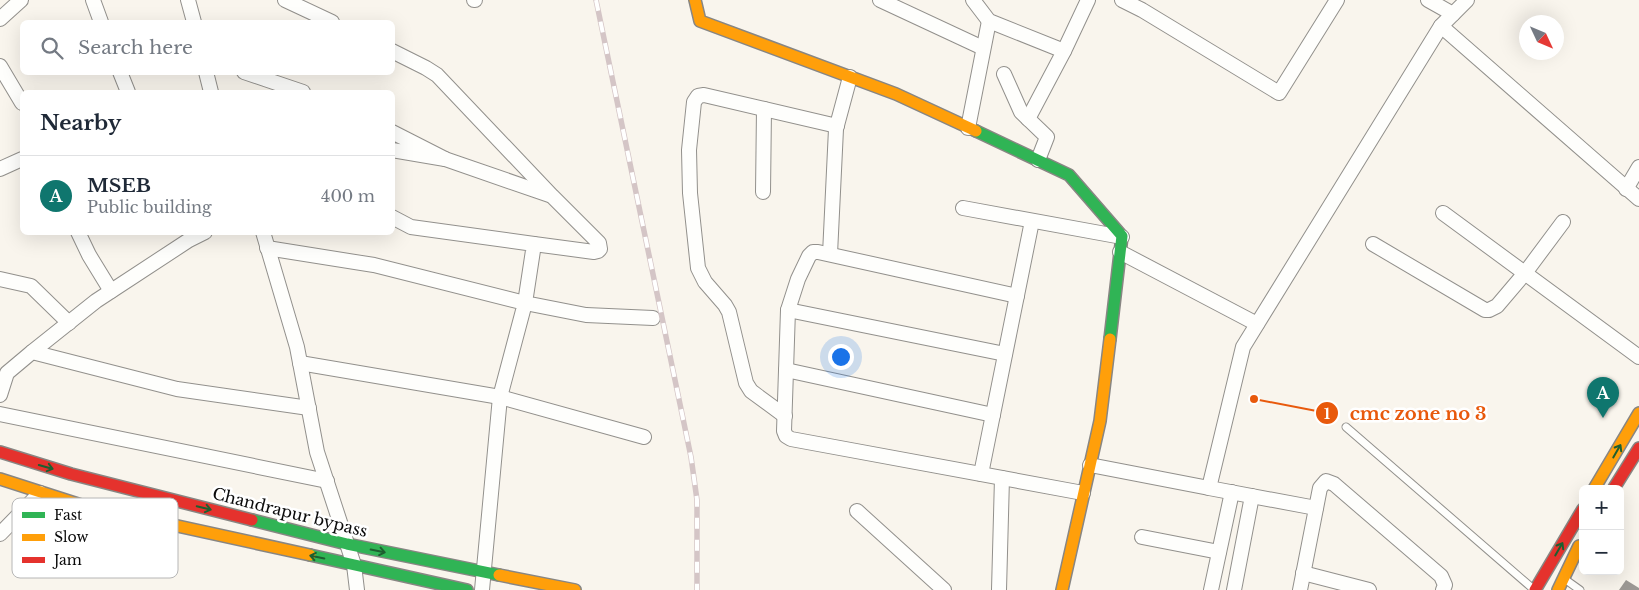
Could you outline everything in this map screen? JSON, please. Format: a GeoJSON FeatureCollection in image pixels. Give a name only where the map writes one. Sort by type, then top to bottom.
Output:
{"type":"FeatureCollection","features":[{"type":"Feature","properties":{"kind":"main road"},"geometry":{"type":"LineString","coordinates":[[695,0],[700,22],[896,94],[1069,175],[1122,237],[1100,421],[1062,590]]}},
{"type":"Feature","properties":{"kind":"main road"},"geometry":{"type":"LineString","coordinates":[[1596,485],[1639,413]]}},
{"type":"Feature","properties":{"kind":"main road"},"geometry":{"type":"LineString","coordinates":[[1616,485],[1639,448]]}},
{"type":"Feature","properties":{"kind":"main road","name":"Chandrapur bypass"},"geometry":{"type":"LineString","coordinates":[[0,452],[70,474],[165,498]]}},
{"type":"Feature","properties":{"kind":"main road"},"geometry":{"type":"LineString","coordinates":[[0,480],[57,498]]}},
{"type":"Feature","properties":{"kind":"main road","name":"Chandrapur bypass"},"geometry":{"type":"LineString","coordinates":[[178,501],[347,544],[575,590]]}},
{"type":"Feature","properties":{"kind":"main road"},"geometry":{"type":"LineString","coordinates":[[1535,590],[1579,516]]}},
{"type":"Feature","properties":{"kind":"main road"},"geometry":{"type":"LineString","coordinates":[[178,526],[467,590]]}},
{"type":"Feature","properties":{"kind":"main road"},"geometry":{"type":"LineString","coordinates":[[1558,590],[1579,547]]}},
{"type":"Feature","properties":{"kind":"street"},"geometry":{"type":"LineString","coordinates":[[0,19],[21,0]]}},
{"type":"Feature","properties":{"kind":"street"},"geometry":{"type":"LineString","coordinates":[[94,0],[100,20]]}},
{"type":"Feature","properties":{"kind":"street"},"geometry":{"type":"LineString","coordinates":[[188,0],[193,20]]}},
{"type":"Feature","properties":{"kind":"street"},"geometry":{"type":"LineString","coordinates":[[285,0],[328,20]]}},
{"type":"Feature","properties":{"kind":"street"},"geometry":{"type":"LineString","coordinates":[[880,0],[983,48]]}},
{"type":"Feature","properties":{"kind":"street"},"geometry":{"type":"LineString","coordinates":[[973,0],[989,21],[1064,51]]}},
{"type":"Feature","properties":{"kind":"street"},"geometry":{"type":"LineString","coordinates":[[1028,119],[1064,51],[1088,0]]}},
{"type":"Feature","properties":{"kind":"street"},"geometry":{"type":"LineString","coordinates":[[1122,0],[1142,10],[1278,93],[1337,0]]}},
{"type":"Feature","properties":{"kind":"street"},"geometry":{"type":"LineString","coordinates":[[1428,0],[1453,14]]}},
{"type":"Feature","properties":{"kind":"street"},"geometry":{"type":"LineString","coordinates":[[1209,488],[1243,347],[1441,26],[1467,0]]}},
{"type":"Feature","properties":{"kind":"street"},"geometry":{"type":"LineString","coordinates":[[968,128],[989,21]]}},
{"type":"Feature","properties":{"kind":"street"},"geometry":{"type":"LineString","coordinates":[[1441,26],[1639,199]]}},
{"type":"Feature","properties":{"kind":"street"},"geometry":{"type":"LineString","coordinates":[[395,52],[438,76],[599,243],[600,249],[598,252],[594,252],[411,227],[395,219]]}},
{"type":"Feature","properties":{"kind":"street"},"geometry":{"type":"LineString","coordinates":[[0,66],[20,100]]}},
{"type":"Feature","properties":{"kind":"street"},"geometry":{"type":"LineString","coordinates":[[1004,74],[1018,108],[1047,137],[1038,160]]}},
{"type":"Feature","properties":{"kind":"street"},"geometry":{"type":"LineString","coordinates":[[121,75],[127,90]]}},
{"type":"Feature","properties":{"kind":"street"},"geometry":{"type":"LineString","coordinates":[[207,75],[210,90]]}},
{"type":"Feature","properties":{"kind":"street"},"geometry":{"type":"LineString","coordinates":[[253,75],[297,90]]}},
{"type":"Feature","properties":{"kind":"street"},"geometry":{"type":"LineString","coordinates":[[830,254],[837,126],[850,77]]}},
{"type":"Feature","properties":{"kind":"street"},"geometry":{"type":"LineString","coordinates":[[784,416],[751,391],[746,383],[729,312],[706,282],[698,268],[690,193],[689,150],[694,102],[698,96],[704,95],[837,126]]}},
{"type":"Feature","properties":{"kind":"street"},"geometry":{"type":"LineString","coordinates":[[763,192],[764,109]]}},
{"type":"Feature","properties":{"kind":"street"},"geometry":{"type":"LineString","coordinates":[[395,134],[445,159],[552,196]]}},
{"type":"Feature","properties":{"kind":"street"},"geometry":{"type":"LineString","coordinates":[[395,151],[445,159]]}},
{"type":"Feature","properties":{"kind":"street"},"geometry":{"type":"LineString","coordinates":[[0,169],[20,160]]}},
{"type":"Feature","properties":{"kind":"street"},"geometry":{"type":"LineString","coordinates":[[1626,189],[1639,167]]}},
{"type":"Feature","properties":{"kind":"street"},"geometry":{"type":"LineString","coordinates":[[962,208],[1122,237]]}},
{"type":"Feature","properties":{"kind":"street"},"geometry":{"type":"LineString","coordinates":[[1443,213],[1639,357]]}},
{"type":"Feature","properties":{"kind":"street"},"geometry":{"type":"LineString","coordinates":[[981,474],[1032,221]]}},
{"type":"Feature","properties":{"kind":"street"},"geometry":{"type":"LineString","coordinates":[[1373,244],[1485,310],[1493,309],[1497,306],[1526,273],[1563,222]]}},
{"type":"Feature","properties":{"kind":"street"},"geometry":{"type":"LineString","coordinates":[[79,235],[111,291]]}},
{"type":"Feature","properties":{"kind":"street"},"geometry":{"type":"LineString","coordinates":[[264,235],[297,347],[317,452],[354,565],[357,590]]}},
{"type":"Feature","properties":{"kind":"street"},"geometry":{"type":"LineString","coordinates":[[0,395],[7,373],[69,323],[182,238]]}},
{"type":"Feature","properties":{"kind":"street"},"geometry":{"type":"LineString","coordinates":[[482,590],[500,398],[525,303],[534,244]]}},
{"type":"Feature","properties":{"kind":"street"},"geometry":{"type":"LineString","coordinates":[[267,248],[374,265],[525,303],[586,315],[653,318]]}},
{"type":"Feature","properties":{"kind":"street"},"geometry":{"type":"LineString","coordinates":[[1017,296],[814,252],[809,256],[798,279],[788,310],[784,431],[790,439],[1083,493]]}},
{"type":"Feature","properties":{"kind":"street"},"geometry":{"type":"LineString","coordinates":[[1120,252],[1257,324]]}},
{"type":"Feature","properties":{"kind":"street"},"geometry":{"type":"LineString","coordinates":[[0,279],[31,286],[69,323]]}},
{"type":"Feature","properties":{"kind":"street"},"geometry":{"type":"LineString","coordinates":[[788,310],[1005,354]]}},
{"type":"Feature","properties":{"kind":"street"},"geometry":{"type":"LineString","coordinates":[[32,352],[177,389],[309,408]]}},
{"type":"Feature","properties":{"kind":"street"},"geometry":{"type":"LineString","coordinates":[[300,363],[500,398],[644,437]]}},
{"type":"Feature","properties":{"kind":"street"},"geometry":{"type":"LineString","coordinates":[[786,370],[993,415]]}},
{"type":"Feature","properties":{"kind":"street"},"geometry":{"type":"LineString","coordinates":[[0,414],[326,481]]}},
{"type":"Feature","properties":{"kind":"street"},"geometry":{"type":"LineString","coordinates":[[1090,465],[1316,508]]}},
{"type":"Feature","properties":{"kind":"street"},"geometry":{"type":"LineString","coordinates":[[999,590],[1002,478]]}},
{"type":"Feature","properties":{"kind":"street"},"geometry":{"type":"LineString","coordinates":[[1300,590],[1320,488],[1326,481],[1330,482],[1440,576],[1445,585],[1443,590]]}},
{"type":"Feature","properties":{"kind":"street"},"geometry":{"type":"LineString","coordinates":[[1211,590],[1232,492]]}},
{"type":"Feature","properties":{"kind":"street"},"geometry":{"type":"LineString","coordinates":[[35,498],[40,493]]}},
{"type":"Feature","properties":{"kind":"street"},"geometry":{"type":"LineString","coordinates":[[1234,590],[1252,496]]}},
{"type":"Feature","properties":{"kind":"street"},"geometry":{"type":"LineString","coordinates":[[858,511],[944,590]]}},
{"type":"Feature","properties":{"kind":"street"},"geometry":{"type":"LineString","coordinates":[[0,534],[12,522]]}},
{"type":"Feature","properties":{"kind":"street"},"geometry":{"type":"LineString","coordinates":[[1142,536],[1219,552]]}},
{"type":"Feature","properties":{"kind":"street"},"geometry":{"type":"LineString","coordinates":[[1303,573],[1369,590]]}},
{"type":"Feature","properties":{"kind":"lane"},"geometry":{"type":"LineString","coordinates":[[1346,427],[1535,590]]}},
{"type":"Feature","properties":{"kind":"lane"},"geometry":{"type":"LineString","coordinates":[[1563,578],[1580,590]]}},
{"type":"Feature","properties":{"kind":"building"},"geometry":{"type":"Polygon","coordinates":[[[1626,580],[1639,588],[1639,590],[1619,590],[1626,580]]]}},
{"type":"Feature","properties":{"kind":"railway"},"geometry":{"type":"LineString","coordinates":[[596,0],[691,457],[697,500],[697,590]]}},
{"type":"Feature","properties":{"kind":"traffic: fast"},"geometry":{"type":"LineString","coordinates":[[976,131],[1069,175],[1122,236],[1110,339]]}},
{"type":"Feature","properties":{"kind":"traffic: fast"},"geometry":{"type":"LineString","coordinates":[[252,520],[347,544],[499,575]]}},
{"type":"Feature","properties":{"kind":"traffic: fast"},"geometry":{"type":"LineString","coordinates":[[310,555],[467,590]]}},
{"type":"Feature","properties":{"kind":"traffic: slow"},"geometry":{"type":"LineString","coordinates":[[695,0],[700,21],[896,94],[976,131]]}},
{"type":"Feature","properties":{"kind":"traffic: slow"},"geometry":{"type":"LineString","coordinates":[[1062,590],[1100,421],[1110,339]]}},
{"type":"Feature","properties":{"kind":"traffic: slow"},"geometry":{"type":"LineString","coordinates":[[1596,485],[1639,413]]}},
{"type":"Feature","properties":{"kind":"traffic: slow"},"geometry":{"type":"LineString","coordinates":[[0,479],[59,498]]}},
{"type":"Feature","properties":{"kind":"traffic: slow"},"geometry":{"type":"LineString","coordinates":[[178,526],[310,555]]}},
{"type":"Feature","properties":{"kind":"traffic: slow"},"geometry":{"type":"LineString","coordinates":[[1558,590],[1579,546]]}},
{"type":"Feature","properties":{"kind":"traffic: slow"},"geometry":{"type":"LineString","coordinates":[[499,575],[575,590]]}},
{"type":"Feature","properties":{"kind":"traffic: jam"},"geometry":{"type":"LineString","coordinates":[[1616,485],[1639,448]]}},
{"type":"Feature","properties":{"kind":"traffic: jam"},"geometry":{"type":"LineString","coordinates":[[0,452],[71,474],[165,498]]}},
{"type":"Feature","properties":{"kind":"traffic: jam"},"geometry":{"type":"LineString","coordinates":[[178,501],[252,520]]}},
{"type":"Feature","properties":{"kind":"traffic: jam"},"geometry":{"type":"LineString","coordinates":[[1535,590],[1579,516]]}},
{"type":"Feature","properties":{"kind":"place","name":"cmc zone no 3"},"geometry":{"type":"Point","coordinates":[1254,399]}},
{"type":"Feature","properties":{"kind":"place","name":"MSEB"},"geometry":{"type":"Point","coordinates":[1603,418]}}]}
